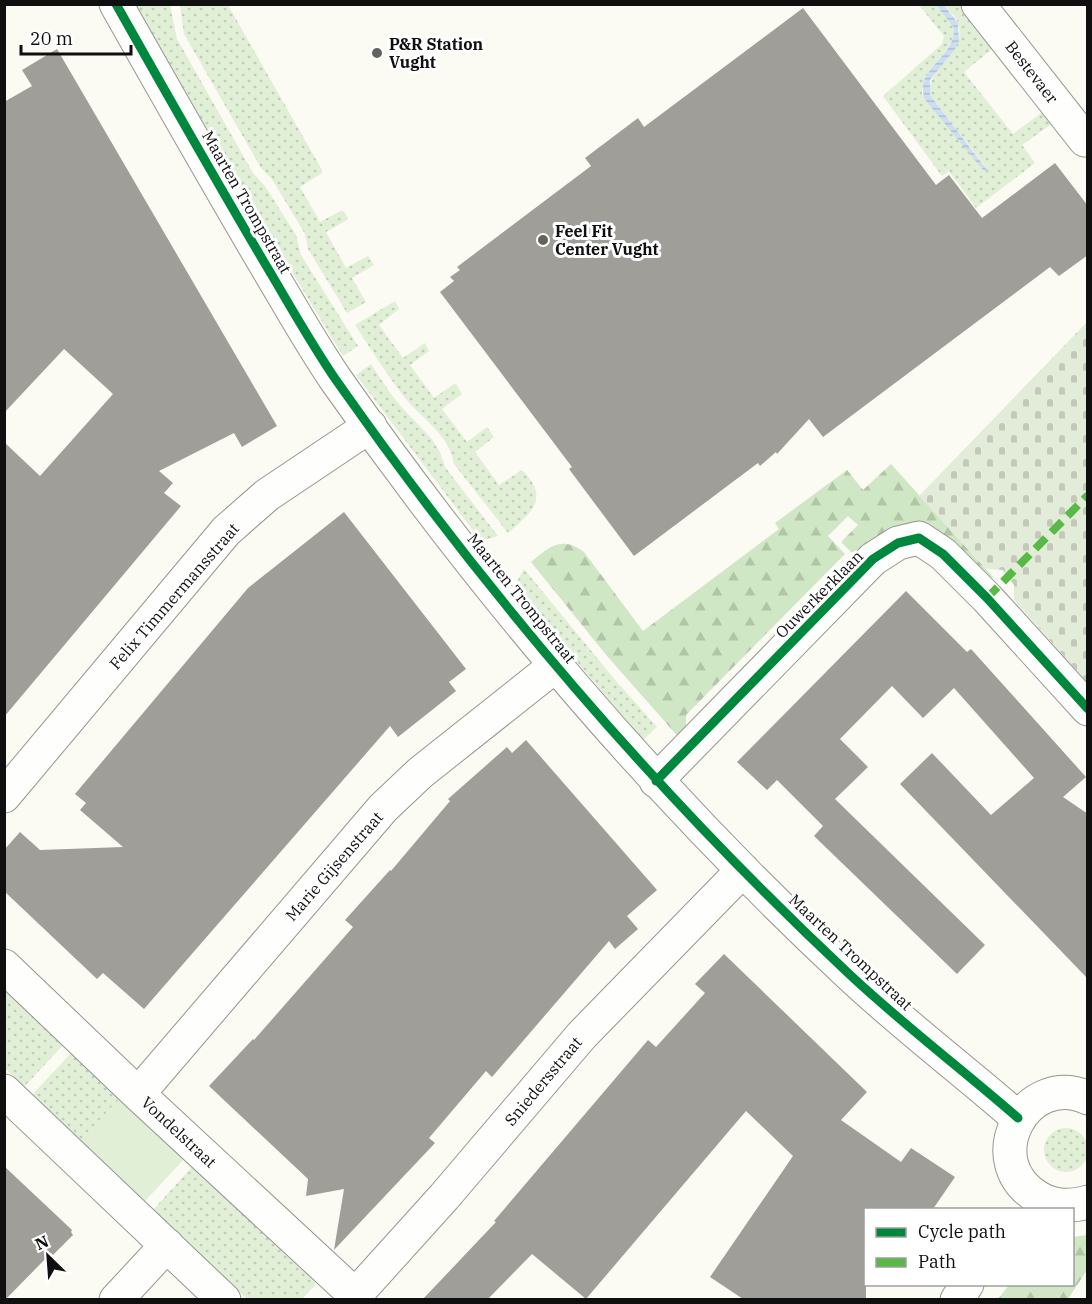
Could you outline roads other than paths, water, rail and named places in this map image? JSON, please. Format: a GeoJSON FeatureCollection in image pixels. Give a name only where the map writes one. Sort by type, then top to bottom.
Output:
{"type":"FeatureCollection","features":[{"type":"Feature","properties":{"kind":"street","name":"Maarten Trompstraat"},"geometry":{"type":"LineString","coordinates":[[116,4],[311,340],[370,426],[437,517],[556,665],[656,780],[847,972],[1018,1118]]}},
{"type":"Feature","properties":{"kind":"street","name":"Bestevaer"},"geometry":{"type":"LineString","coordinates":[[978,4],[1085,140]]}},
{"type":"Feature","properties":{"kind":"street","name":"Felix Timmermansstraat"},"geometry":{"type":"LineString","coordinates":[[4,796],[226,531],[267,495],[370,426]]}},
{"type":"Feature","properties":{"kind":"street","name":"Ouwerkerklaan"},"geometry":{"type":"LineString","coordinates":[[656,780],[873,559],[898,543],[919,538],[943,554],[987,598],[1088,709]]}},
{"type":"Feature","properties":{"kind":"street","name":"Marie Gijsenstraat"},"geometry":{"type":"LineString","coordinates":[[138,1094],[390,802],[420,772],[556,665]]}},
{"type":"Feature","properties":{"kind":"street","name":"Sniedersstraat"},"geometry":{"type":"LineString","coordinates":[[353,1297],[444,1197],[582,1035],[743,870]]}},
{"type":"Feature","properties":{"kind":"street","name":"Vondelstraat"},"geometry":{"type":"LineString","coordinates":[[4,966],[353,1297]]}},
{"type":"Feature","properties":{"kind":"street"},"geometry":{"type":"LineString","coordinates":[[4,1091],[224,1299]]}},
{"type":"Feature","properties":{"kind":"street"},"geometry":{"type":"LineString","coordinates":[[1088,1098],[1063,1093],[1044,1097],[1029,1107],[1018,1118],[1010,1136],[1009,1153],[1012,1170],[1020,1184],[1025,1202],[1068,1206],[1088,1202]]}},
{"type":"Feature","properties":{"kind":"street"},"geometry":{"type":"LineString","coordinates":[[116,1299],[167,1245]]}},
{"type":"Feature","properties":{"kind":"street"},"geometry":{"type":"LineString","coordinates":[[957,1299],[966,1286]]}},
{"type":"Feature","properties":{"kind":"water"},"geometry":{"type":"Polygon","coordinates":[[[936,5],[944,5],[958,23],[959,41],[930,80],[930,95],[987,170],[984,171],[926,101],[923,90],[924,81],[948,48],[954,28],[936,5]]]}},
{"type":"Feature","properties":{"kind":"place","name":"P&R Station Vught"},"geometry":{"type":"Point","coordinates":[377,53]}},
{"type":"Feature","properties":{"kind":"place","name":"Feel Fit Center Vught"},"geometry":{"type":"Point","coordinates":[543,240]}}]}
